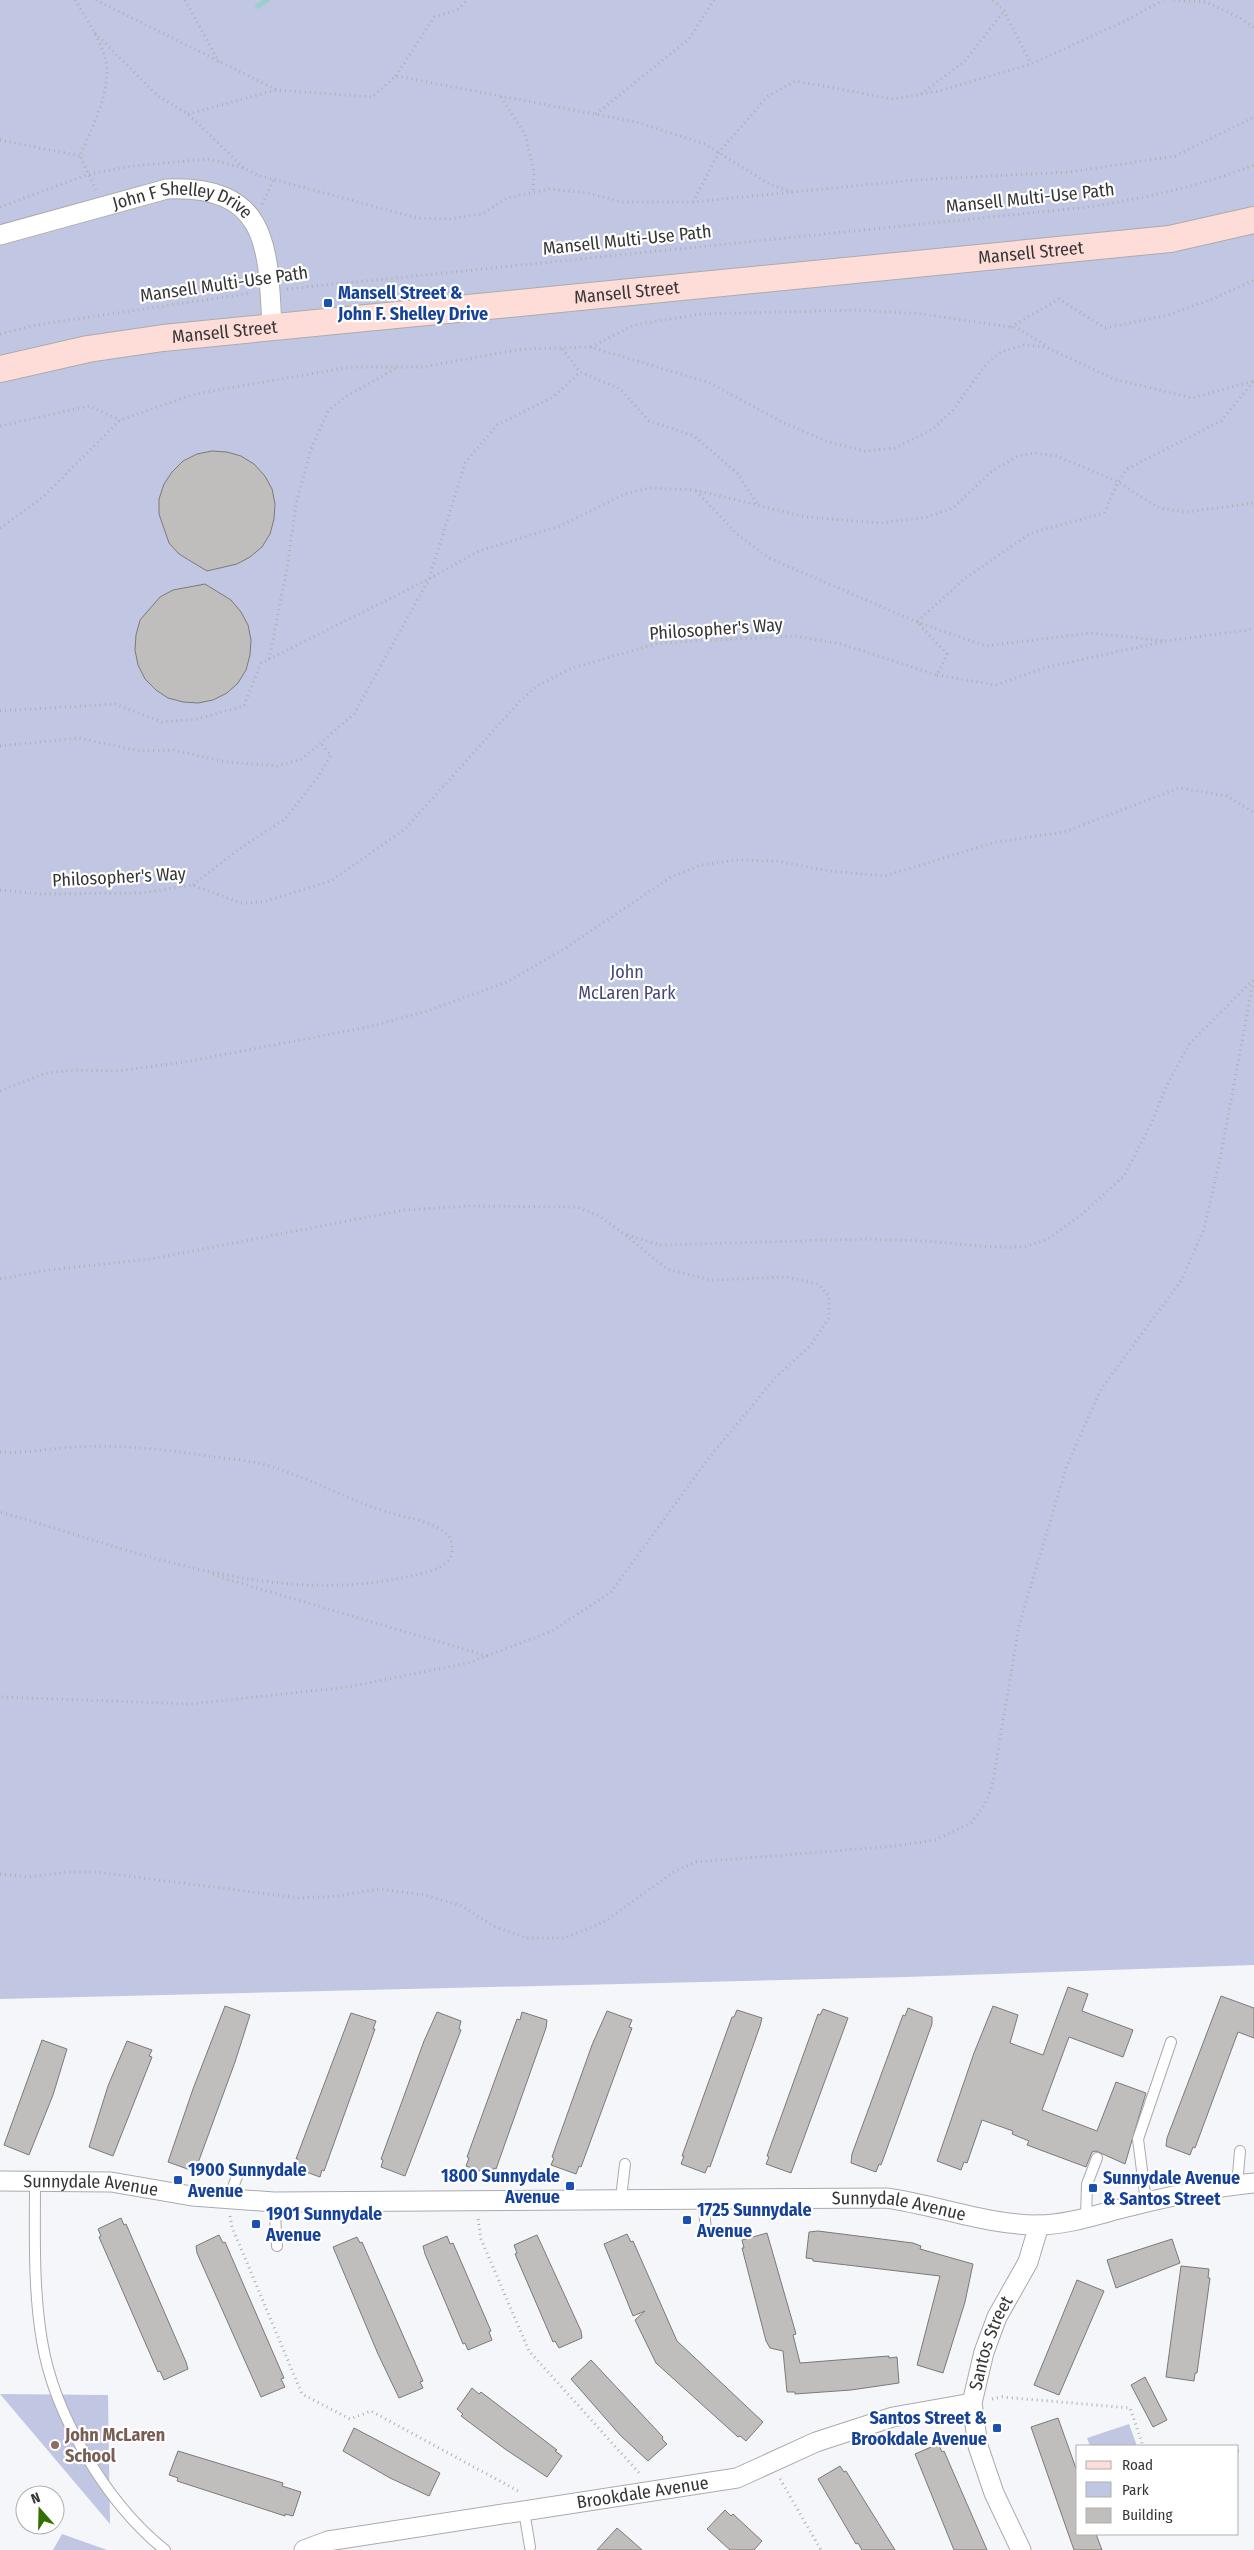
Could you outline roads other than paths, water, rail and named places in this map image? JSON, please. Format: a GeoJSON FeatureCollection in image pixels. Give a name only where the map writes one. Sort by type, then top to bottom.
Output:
{"type":"FeatureCollection","features":[{"type":"Feature","properties":{"kind":"street","name":"John F Shelley Drive"},"geometry":{"type":"LineString","coordinates":[[0,235],[167,190],[190,188],[213,192],[232,201],[246,211],[254,221],[266,250],[272,328]]}},
{"type":"Feature","properties":{"kind":"street","name":"Mansell Street"},"geometry":{"type":"LineString","coordinates":[[0,369],[88,349],[163,338],[1170,239],[1254,220]]}},
{"type":"Feature","properties":{"kind":"street","name":"Sunnydale Avenue"},"geometry":{"type":"LineString","coordinates":[[0,2181],[111,2182],[228,2200],[274,2202],[621,2198],[886,2198],[942,2208],[988,2221],[1039,2225],[1086,2217],[1146,2202],[1245,2184]]}},
{"type":"Feature","properties":{"kind":"street","name":"Santos Street"},"geometry":{"type":"LineString","coordinates":[[1021,2550],[994,2492],[981,2454],[972,2403],[984,2352],[997,2317],[1028,2262],[1039,2225]]}},
{"type":"Feature","properties":{"kind":"street","name":"Brookdale Avenue"},"geometry":{"type":"LineString","coordinates":[[304,2550],[328,2541],[737,2478],[816,2442],[893,2417],[972,2403]]}},
{"type":"Feature","properties":{"kind":"lane"},"geometry":{"type":"LineString","coordinates":[[1146,2202],[1138,2139],[1171,2042]]}},
{"type":"Feature","properties":{"kind":"lane"},"geometry":{"type":"LineString","coordinates":[[1240,2151],[1245,2184]]}},
{"type":"Feature","properties":{"kind":"lane"},"geometry":{"type":"LineString","coordinates":[[1086,2217],[1087,2184],[1097,2158]]}},
{"type":"Feature","properties":{"kind":"lane"},"geometry":{"type":"LineString","coordinates":[[621,2198],[625,2164]]}},
{"type":"Feature","properties":{"kind":"lane"},"geometry":{"type":"LineString","coordinates":[[228,2200],[238,2174]]}},
{"type":"Feature","properties":{"kind":"lane"},"geometry":{"type":"LineString","coordinates":[[35,2181],[35,2282],[42,2342],[60,2403],[82,2448],[112,2495],[152,2540],[166,2550]]}},
{"type":"Feature","properties":{"kind":"lane"},"geometry":{"type":"LineString","coordinates":[[703,2198],[706,2231]]}},
{"type":"Feature","properties":{"kind":"lane"},"geometry":{"type":"LineString","coordinates":[[274,2202],[277,2246]]}},
{"type":"Feature","properties":{"kind":"lane"},"geometry":{"type":"LineString","coordinates":[[524,2511],[530,2547]]}},
{"type":"Feature","properties":{"kind":"waterway"},"geometry":{"type":"LineString","coordinates":[[258,6],[267,0]]}},
{"type":"Feature","properties":{"kind":"place","name":"Mansell Street & John F. Shelley Drive"},"geometry":{"type":"Point","coordinates":[328,303]}},
{"type":"Feature","properties":{"kind":"place","name":"1900 Sunnydale Avenue"},"geometry":{"type":"Point","coordinates":[178,2180]}},
{"type":"Feature","properties":{"kind":"place","name":"1800 Sunnydale Avenue"},"geometry":{"type":"Point","coordinates":[570,2186]}},
{"type":"Feature","properties":{"kind":"place","name":"Sunnydale Avenue & Santos Street"},"geometry":{"type":"Point","coordinates":[1093,2188]}},
{"type":"Feature","properties":{"kind":"place","name":"1725 Sunnydale Avenue"},"geometry":{"type":"Point","coordinates":[687,2220]}},
{"type":"Feature","properties":{"kind":"place","name":"1901 Sunnydale Avenue"},"geometry":{"type":"Point","coordinates":[256,2224]}},
{"type":"Feature","properties":{"kind":"place","name":"Santos Street & Brookdale Avenue"},"geometry":{"type":"Point","coordinates":[997,2428]}},
{"type":"Feature","properties":{"kind":"place","name":"John McLaren School"},"geometry":{"type":"Point","coordinates":[55,2445]}},
{"type":"Feature","properties":{"kind":"park label","name":"John McLaren Park"},"geometry":{"type":"Point","coordinates":[627,982]}}]}
